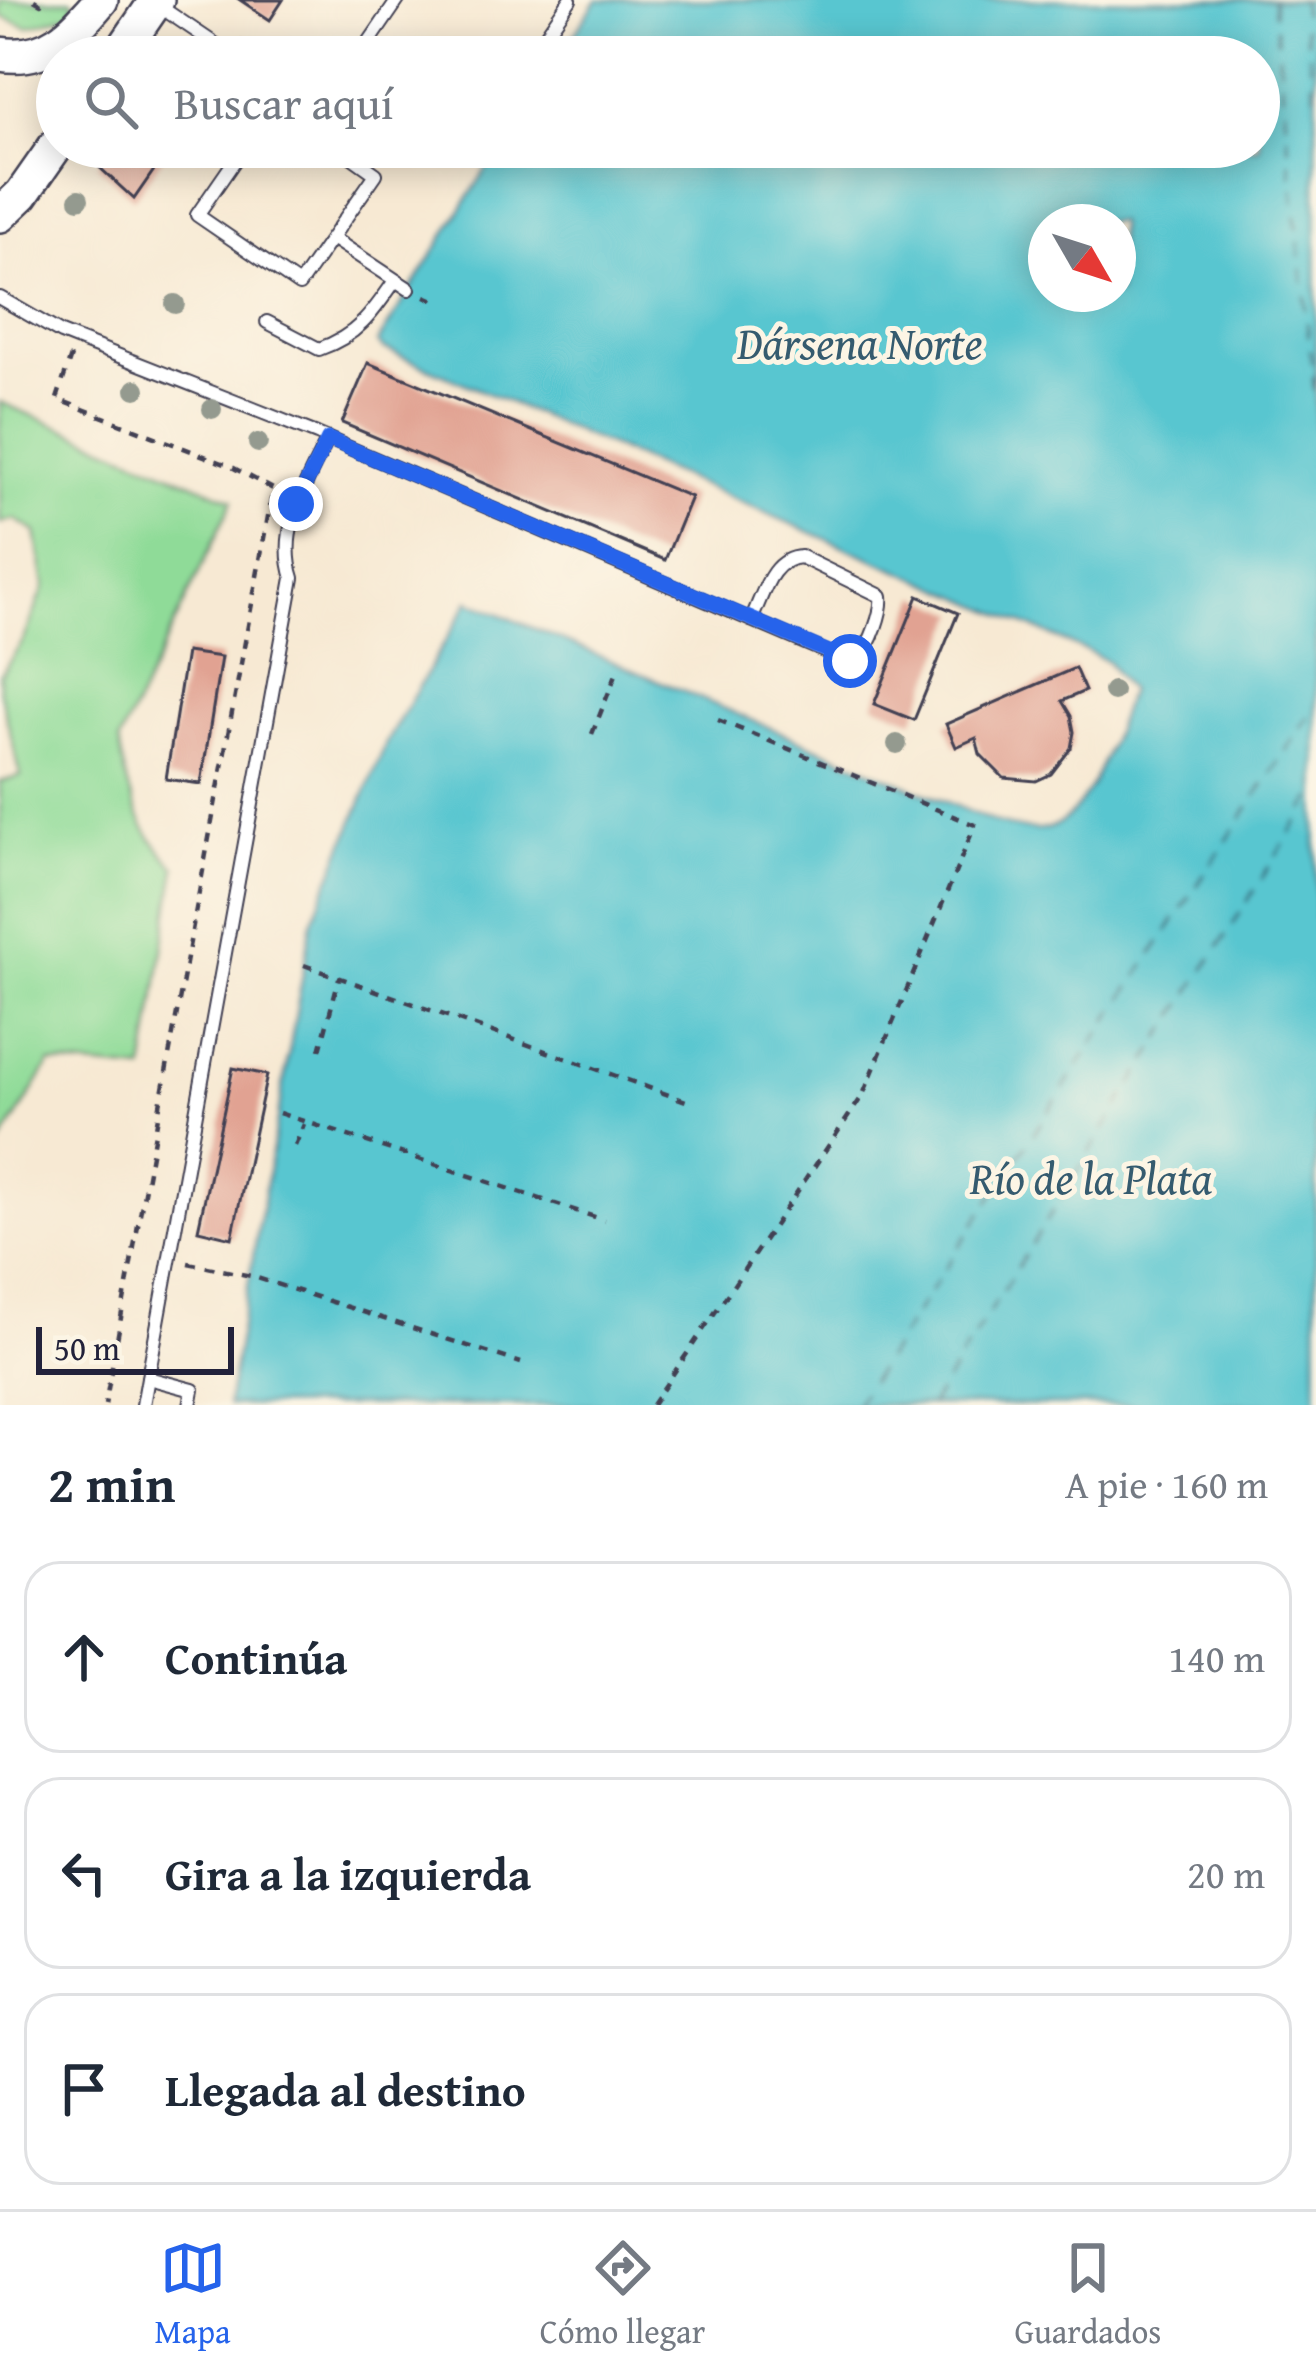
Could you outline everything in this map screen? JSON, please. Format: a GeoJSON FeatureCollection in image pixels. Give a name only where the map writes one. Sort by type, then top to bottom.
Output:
{"type":"FeatureCollection","features":[{"type":"Feature","properties":{"kind":"main road"},"geometry":{"type":"LineString","coordinates":[[67,36],[105,0],[155,1]]}},
{"type":"Feature","properties":{"kind":"main road"},"geometry":{"type":"LineString","coordinates":[[132,36],[155,1]]}},
{"type":"Feature","properties":{"kind":"main road"},"geometry":{"type":"LineString","coordinates":[[0,54],[36,52]]}},
{"type":"Feature","properties":{"kind":"main road"},"geometry":{"type":"LineString","coordinates":[[0,215],[40,168]]}},
{"type":"Feature","properties":{"kind":"lane"},"geometry":{"type":"LineString","coordinates":[[373,36],[398,0]]}},
{"type":"Feature","properties":{"kind":"lane"},"geometry":{"type":"LineString","coordinates":[[545,36],[570,0]]}},
{"type":"Feature","properties":{"kind":"lane"},"geometry":{"type":"LineString","coordinates":[[155,1],[201,36]]}},
{"type":"Feature","properties":{"kind":"lane"},"geometry":{"type":"LineString","coordinates":[[229,168],[197,215],[298,285],[376,174],[368,168]]}},
{"type":"Feature","properties":{"kind":"lane"},"geometry":{"type":"LineString","coordinates":[[332,238],[409,289]]}},
{"type":"Feature","properties":{"kind":"lane"},"geometry":{"type":"LineString","coordinates":[[267,322],[319,349],[343,341],[365,325],[394,281]]}},
{"type":"Feature","properties":{"kind":"lane"},"geometry":{"type":"LineString","coordinates":[[0,298],[61,333],[328,439],[751,620],[850,661],[860,656],[882,607],[881,596],[801,557],[788,558],[776,566],[751,620]]}},
{"type":"Feature","properties":{"kind":"lane"},"geometry":{"type":"LineString","coordinates":[[143,1405],[293,578],[287,561],[296,504],[328,439]]}},
{"type":"Feature","properties":{"kind":"lane"},"geometry":{"type":"LineString","coordinates":[[148,1378],[193,1390],[190,1405]]}},
{"type":"Feature","properties":{"kind":"path"},"geometry":{"type":"LineString","coordinates":[[34,0],[41,4],[44,0]]}},
{"type":"Feature","properties":{"kind":"path"},"geometry":{"type":"LineString","coordinates":[[75,344],[57,399],[230,466],[274,488],[105,1405]]}},
{"type":"Feature","properties":{"kind":"path"},"geometry":{"type":"LineString","coordinates":[[592,734],[617,672]]}},
{"type":"Feature","properties":{"kind":"path"},"geometry":{"type":"LineString","coordinates":[[652,1405],[862,1094],[976,825],[718,720]]}},
{"type":"Feature","properties":{"kind":"path"},"geometry":{"type":"LineString","coordinates":[[304,965],[686,1100]]}},
{"type":"Feature","properties":{"kind":"path"},"geometry":{"type":"LineString","coordinates":[[320,1049],[339,978]]}},
{"type":"Feature","properties":{"kind":"path"},"geometry":{"type":"LineString","coordinates":[[279,1113],[604,1220]]}},
{"type":"Feature","properties":{"kind":"path"},"geometry":{"type":"LineString","coordinates":[[295,1146],[305,1121]]}},
{"type":"Feature","properties":{"kind":"path"},"geometry":{"type":"LineString","coordinates":[[169,1259],[250,1276],[521,1363]]}},
{"type":"Feature","properties":{"kind":"green space"},"geometry":{"type":"Polygon","coordinates":[[[0,0],[71,0],[75,5],[71,14],[28,27],[0,16],[0,0]]]}},
{"type":"Feature","properties":{"kind":"green space"},"geometry":{"type":"Polygon","coordinates":[[[0,402],[233,500],[119,741],[136,810],[176,867],[144,1071],[50,1063],[0,1145],[0,782],[21,776],[0,675],[24,640],[45,585],[36,532],[15,519],[0,523],[0,402]]]}},
{"type":"Feature","properties":{"kind":"water"},"geometry":{"type":"Polygon","coordinates":[[[597,0],[1316,0],[1316,1405],[227,1405],[312,922],[387,741],[469,601],[994,822],[1023,829],[1041,830],[1073,812],[1097,774],[1129,691],[1108,662],[1087,651],[382,348],[378,342],[487,168],[1280,168],[1280,36],[573,36],[597,0]]]}},
{"type":"Feature","properties":{"kind":"building"},"geometry":{"type":"Polygon","coordinates":[[[240,0],[283,0],[270,20],[240,0]]]}},
{"type":"Feature","properties":{"kind":"building"},"geometry":{"type":"Polygon","coordinates":[[[100,168],[155,168],[134,199],[100,168]]]}},
{"type":"Feature","properties":{"kind":"building"},"geometry":{"type":"Polygon","coordinates":[[[368,363],[691,497],[665,560],[342,423],[368,363]]]}},
{"type":"Feature","properties":{"kind":"building"},"geometry":{"type":"Polygon","coordinates":[[[918,596],[958,613],[914,720],[874,704],[918,596]]]}},
{"type":"Feature","properties":{"kind":"building"},"geometry":{"type":"Polygon","coordinates":[[[186,652],[221,657],[201,784],[166,779],[186,652]]]}},
{"type":"Feature","properties":{"kind":"building"},"geometry":{"type":"Polygon","coordinates":[[[1075,668],[1085,691],[1062,701],[1074,732],[1071,748],[1051,774],[1036,781],[1004,778],[980,754],[976,738],[956,747],[946,724],[1075,668]]]}},
{"type":"Feature","properties":{"kind":"building"},"geometry":{"type":"Polygon","coordinates":[[[233,1068],[267,1075],[232,1238],[198,1230],[233,1068]]]}},
{"type":"Feature","properties":{"kind":"ferry route"},"geometry":{"type":"LineString","coordinates":[[1273,0],[1277,36]]}},
{"type":"Feature","properties":{"kind":"ferry route"},"geometry":{"type":"LineString","coordinates":[[1301,0],[1316,105]]}},
{"type":"Feature","properties":{"kind":"ferry route"},"geometry":{"type":"LineString","coordinates":[[1280,66],[1316,406]]}},
{"type":"Feature","properties":{"kind":"ferry route"},"geometry":{"type":"LineString","coordinates":[[855,1405],[1316,705]]}},
{"type":"Feature","properties":{"kind":"ferry route"},"geometry":{"type":"LineString","coordinates":[[931,1405],[1316,792]]}},
{"type":"Feature","properties":{"kind":"route"},"geometry":{"type":"LineString","coordinates":[[296,504],[328,439],[850,661]]}},
{"type":"Feature","properties":{"kind":"water label","name":"Dársena Norte"},"geometry":{"type":"Point","coordinates":[860,343]}},
{"type":"Feature","properties":{"kind":"water label","name":"Río de la Plata"},"geometry":{"type":"Point","coordinates":[1091,1178]}}]}
